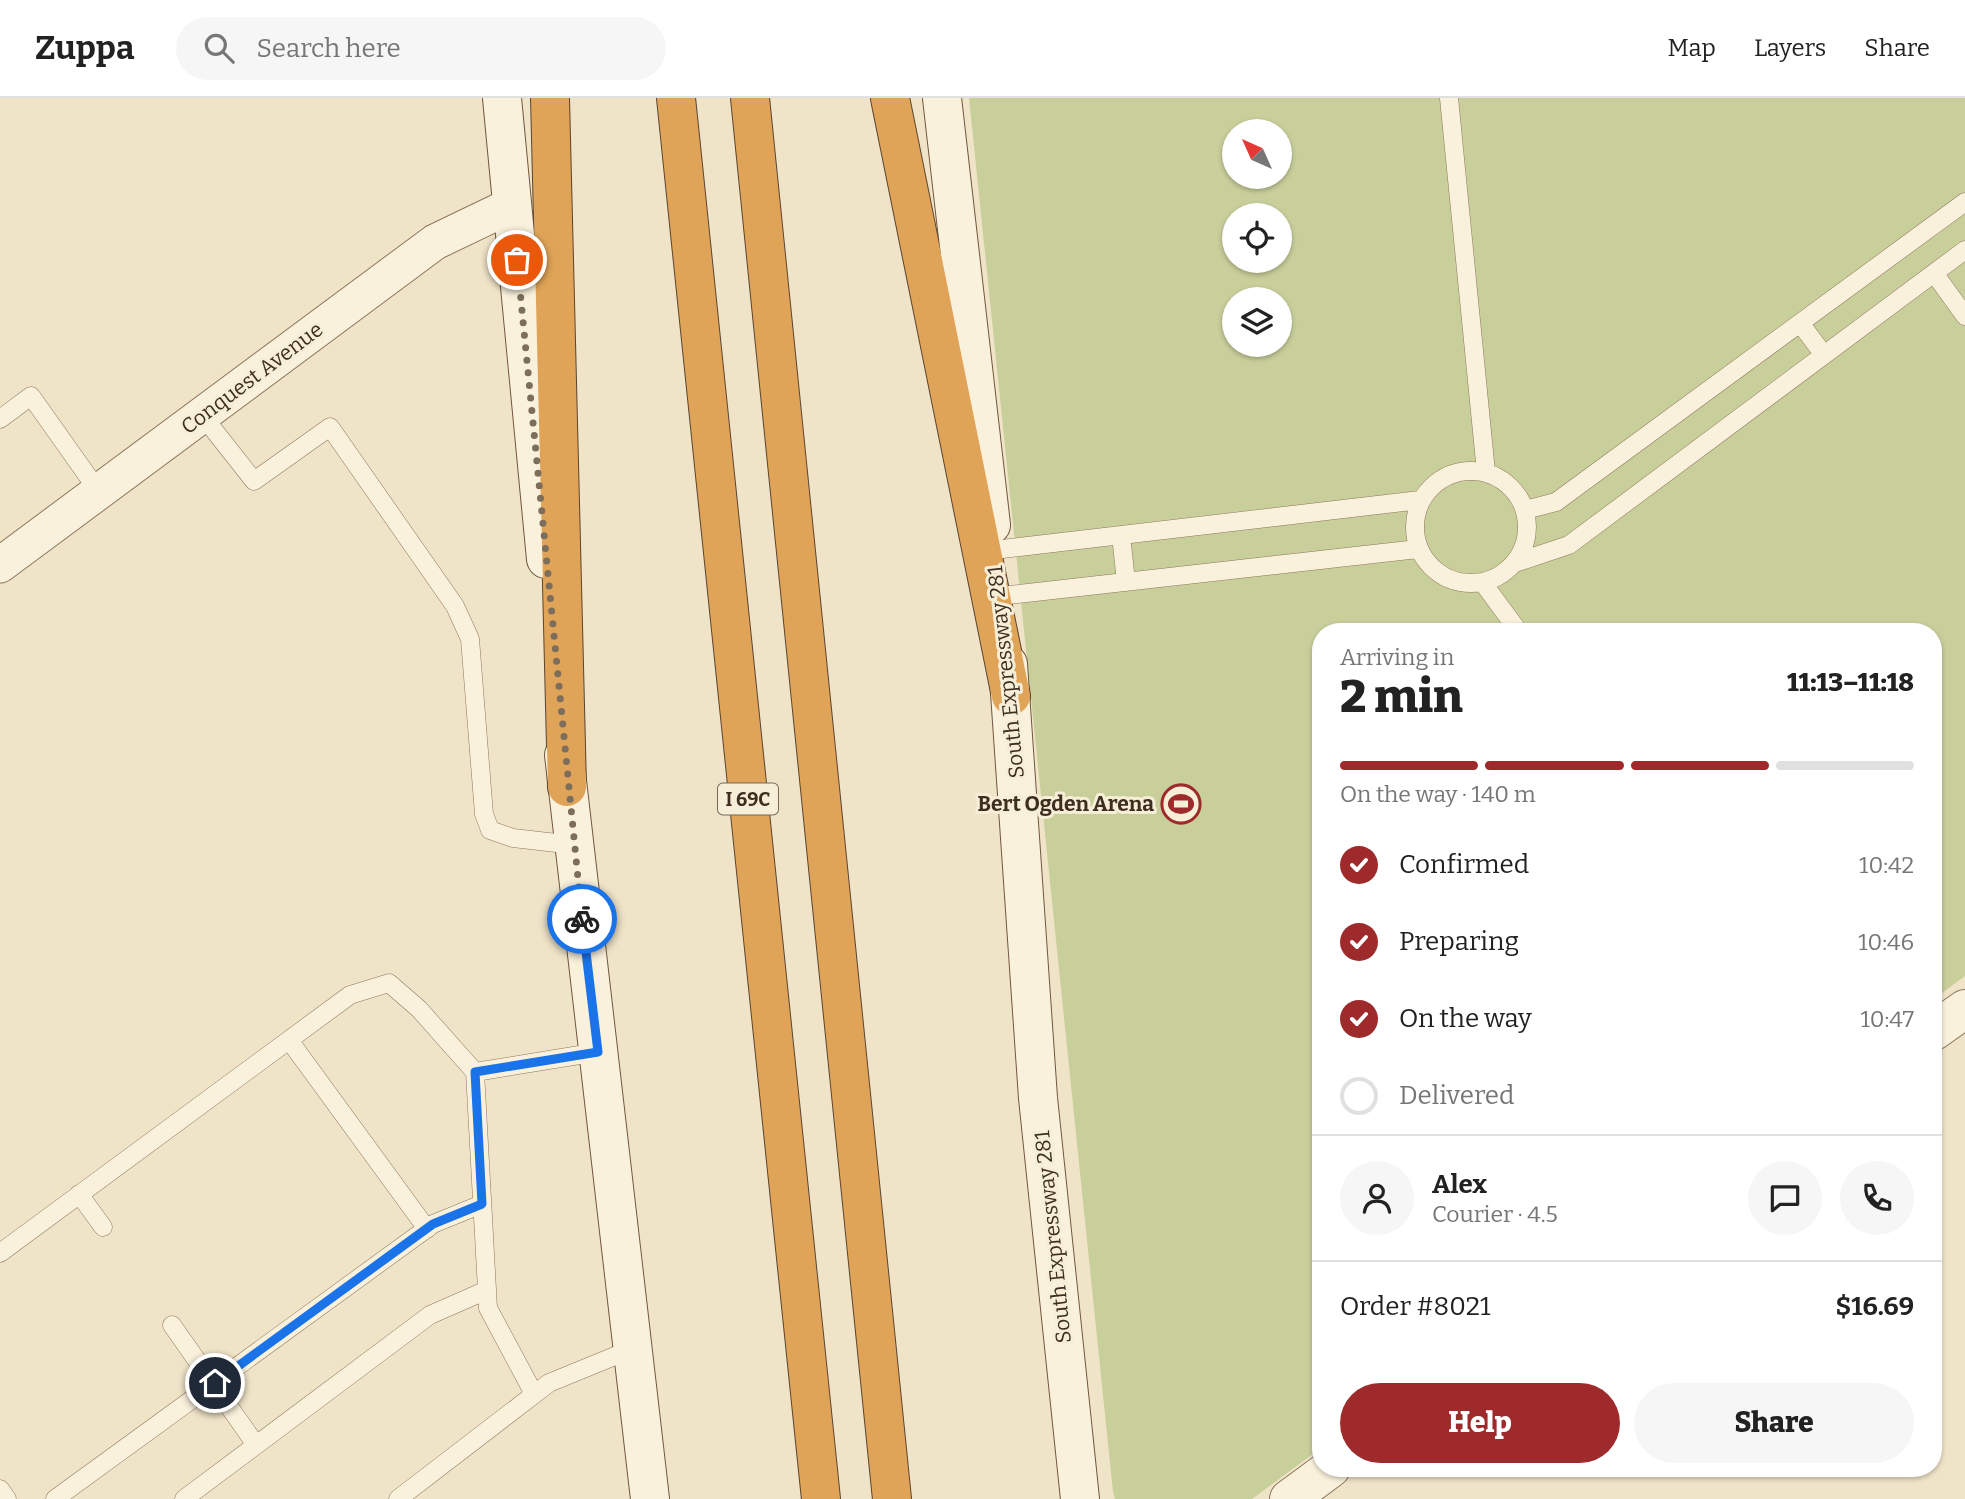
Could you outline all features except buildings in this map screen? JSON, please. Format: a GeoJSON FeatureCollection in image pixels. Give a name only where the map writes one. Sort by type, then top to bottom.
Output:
{"type":"FeatureCollection","features":[{"type":"Feature","properties":{"kind":"highway"},"geometry":{"type":"LineString","coordinates":[[550,98],[568,787]]}},
{"type":"Feature","properties":{"kind":"highway","name":"I 69C"},"geometry":{"type":"LineString","coordinates":[[676,98],[821,1499]]}},
{"type":"Feature","properties":{"kind":"highway"},"geometry":{"type":"LineString","coordinates":[[750,98],[892,1499]]}},
{"type":"Feature","properties":{"kind":"highway"},"geometry":{"type":"LineString","coordinates":[[890,98],[1011,696]]}},
{"type":"Feature","properties":{"kind":"main road"},"geometry":{"type":"LineString","coordinates":[[502,98],[574,845],[650,1499]]}},
{"type":"Feature","properties":{"kind":"main road","name":"South Expressway 281"},"geometry":{"type":"LineString","coordinates":[[942,98],[1011,696],[1038,1098],[1080,1499]]}},
{"type":"Feature","properties":{"kind":"main road"},"geometry":{"type":"LineString","coordinates":[[1942,1025],[1965,1009]]}},
{"type":"Feature","properties":{"kind":"main road"},"geometry":{"type":"LineString","coordinates":[[1289,1499],[1319,1477]]}},
{"type":"Feature","properties":{"kind":"street","name":"Conquest Avenue"},"geometry":{"type":"LineString","coordinates":[[0,565],[435,242],[512,205]]}},
{"type":"Feature","properties":{"kind":"lane"},"geometry":{"type":"LineString","coordinates":[[1449,98],[1486,472]]}},
{"type":"Feature","properties":{"kind":"lane"},"geometry":{"type":"LineString","coordinates":[[1525,510],[1556,502],[1800,323],[1963,208]]}},
{"type":"Feature","properties":{"kind":"lane"},"geometry":{"type":"LineString","coordinates":[[1514,563],[1569,545],[1965,250]]}},
{"type":"Feature","properties":{"kind":"lane"},"geometry":{"type":"LineString","coordinates":[[1934,273],[1965,316]]}},
{"type":"Feature","properties":{"kind":"lane"},"geometry":{"type":"LineString","coordinates":[[1800,323],[1824,355]]}},
{"type":"Feature","properties":{"kind":"lane"},"geometry":{"type":"LineString","coordinates":[[0,419],[30,397],[99,492]]}},
{"type":"Feature","properties":{"kind":"lane"},"geometry":{"type":"LineString","coordinates":[[202,415],[254,481],[330,427],[455,606],[470,639],[484,814],[490,830],[513,838],[574,845]]}},
{"type":"Feature","properties":{"kind":"lane"},"geometry":{"type":"LineString","coordinates":[[1467,470],[1486,472],[1503,480],[1517,493],[1525,510],[1528,528],[1524,547],[1514,563],[1500,576],[1483,583],[1465,584],[1447,579],[1432,568],[1414,536],[1415,518],[1420,500],[1433,485],[1448,475],[1467,470]]}},
{"type":"Feature","properties":{"kind":"lane"},"geometry":{"type":"LineString","coordinates":[[994,550],[1420,500]]}},
{"type":"Feature","properties":{"kind":"lane"},"geometry":{"type":"LineString","coordinates":[[1121,535],[1126,582]]}},
{"type":"Feature","properties":{"kind":"lane"},"geometry":{"type":"LineString","coordinates":[[1000,597],[1419,549]]}},
{"type":"Feature","properties":{"kind":"lane"},"geometry":{"type":"LineString","coordinates":[[1483,583],[1512,623]]}},
{"type":"Feature","properties":{"kind":"lane"},"geometry":{"type":"LineString","coordinates":[[0,1252],[350,995],[388,983],[419,1009],[475,1072],[488,1308],[534,1394]]}},
{"type":"Feature","properties":{"kind":"lane"},"geometry":{"type":"LineString","coordinates":[[289,1040],[427,1229]]}},
{"type":"Feature","properties":{"kind":"lane"},"geometry":{"type":"LineString","coordinates":[[475,1072],[598,1052]]}},
{"type":"Feature","properties":{"kind":"lane"},"geometry":{"type":"LineString","coordinates":[[79,1195],[103,1227]]}},
{"type":"Feature","properties":{"kind":"lane"},"geometry":{"type":"LineString","coordinates":[[55,1499],[427,1229],[482,1204]]}},
{"type":"Feature","properties":{"kind":"lane"},"geometry":{"type":"LineString","coordinates":[[184,1499],[430,1315],[487,1290]]}},
{"type":"Feature","properties":{"kind":"lane"},"geometry":{"type":"LineString","coordinates":[[172,1325],[256,1445]]}},
{"type":"Feature","properties":{"kind":"lane"},"geometry":{"type":"LineString","coordinates":[[398,1499],[549,1383],[632,1349]]}},
{"type":"Feature","properties":{"kind":"lane"},"geometry":{"type":"LineString","coordinates":[[0,1489],[7,1499]]}},
{"type":"Feature","properties":{"kind":"green space","name":"Bert Ogden Arena"},"geometry":{"type":"Polygon","coordinates":[[[969,98],[1965,98],[1965,976],[1942,993],[1942,623],[1312,623],[1312,1455],[1252,1499],[1115,1499],[1113,1492],[969,98]]]}},
{"type":"Feature","properties":{"kind":"way so far"},"geometry":{"type":"LineString","coordinates":[[517,260],[582,919]]}},
{"type":"Feature","properties":{"kind":"place","name":"Bert Ogden Arena"},"geometry":{"type":"Point","coordinates":[1181,804]}},
{"type":"Feature","properties":{"kind":"route"},"geometry":{"type":"LineString","coordinates":[[215,1383],[433,1224],[482,1204],[475,1072],[598,1052],[582,919]]}}]}
